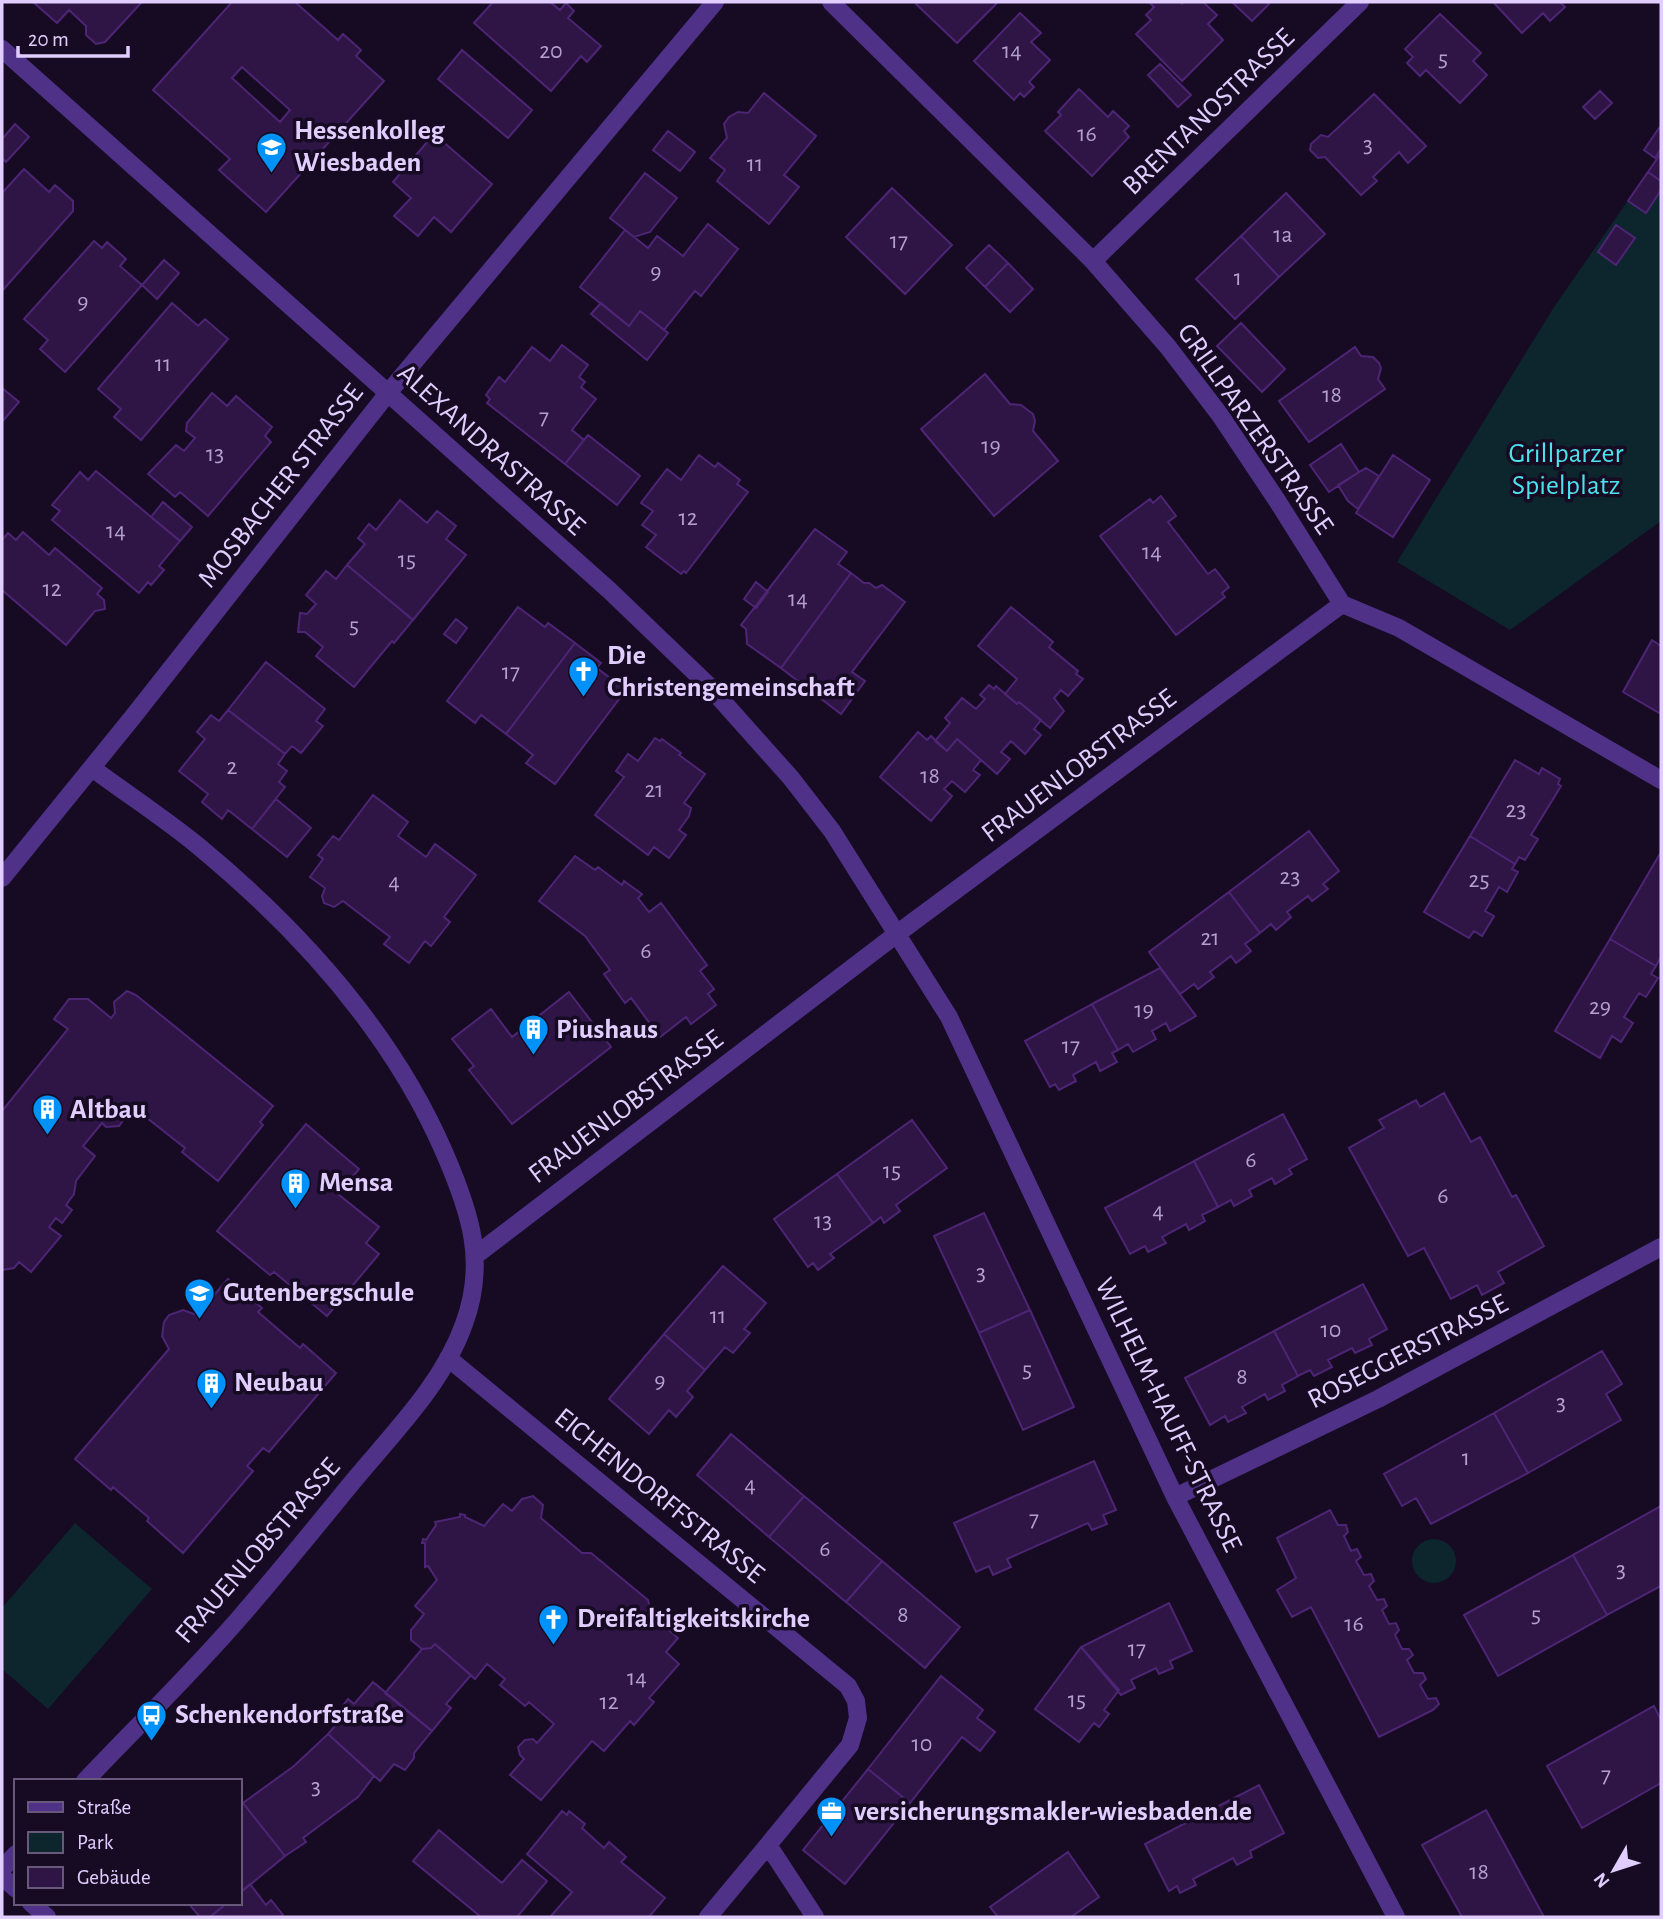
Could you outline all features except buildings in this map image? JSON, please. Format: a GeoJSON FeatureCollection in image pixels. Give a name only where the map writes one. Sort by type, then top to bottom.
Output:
{"type":"FeatureCollection","features":[{"type":"Feature","properties":{"kind":"street","name":"MOSBACHER STRASSE"},"geometry":{"type":"LineString","coordinates":[[2,878],[387,393],[715,2]]}},
{"type":"Feature","properties":{"kind":"street","name":"GRILLPARZERSTRASSE"},"geometry":{"type":"LineString","coordinates":[[831,2],[1093,261],[1168,347],[1220,415],[1342,604]]}},
{"type":"Feature","properties":{"kind":"street","name":"BRENTANOSTRASSE"},"geometry":{"type":"LineString","coordinates":[[1093,261],[1360,2]]}},
{"type":"Feature","properties":{"kind":"street","name":"ALEXANDRASTRASSE"},"geometry":{"type":"LineString","coordinates":[[2,49],[609,590],[708,685],[792,778],[832,831],[898,933]]}},
{"type":"Feature","properties":{"kind":"street"},"geometry":{"type":"LineString","coordinates":[[1342,604],[1399,628],[1661,780]]}},
{"type":"Feature","properties":{"kind":"street","name":"FRAUENLOBSTRASSE"},"geometry":{"type":"LineString","coordinates":[[87,1779],[240,1617],[419,1402],[449,1358],[469,1308],[476,1255],[898,933],[1342,604]]}},
{"type":"Feature","properties":{"kind":"street"},"geometry":{"type":"LineString","coordinates":[[92,768],[196,844],[246,887],[292,931],[357,1007],[402,1072],[434,1130],[468,1214],[476,1255]]}},
{"type":"Feature","properties":{"kind":"street","name":"WILHELM-HAUFF-STRASSE"},"geometry":{"type":"LineString","coordinates":[[898,933],[956,1030],[1175,1497],[1395,1917]]}},
{"type":"Feature","properties":{"kind":"street","name":"ROSEGGERSTRASSE"},"geometry":{"type":"LineString","coordinates":[[1175,1497],[1398,1389],[1661,1247]]}},
{"type":"Feature","properties":{"kind":"street","name":"EICHENDORFFSTRASSE"},"geometry":{"type":"LineString","coordinates":[[449,1358],[848,1686],[856,1702],[858,1718],[850,1745],[708,1917]]}},
{"type":"Feature","properties":{"kind":"street"},"geometry":{"type":"LineString","coordinates":[[768,1845],[815,1917]]}},
{"type":"Feature","properties":{"kind":"street"},"geometry":{"type":"LineString","coordinates":[[33,1905],[47,1917]]}},
{"type":"Feature","properties":{"kind":"green space","name":"Grillparzer Spielplatz"},"geometry":{"type":"Polygon","coordinates":[[[1661,153],[1661,521],[1510,630],[1397,562],[1554,307],[1661,153]]]}},
{"type":"Feature","properties":{"kind":"green space"},"geometry":{"type":"Polygon","coordinates":[[[75,1523],[152,1589],[48,1709],[2,1669],[2,1608],[75,1523]]]}},
{"type":"Feature","properties":{"kind":"green space"},"geometry":{"type":"Polygon","coordinates":[[[1434,1539],[1449,1546],[1456,1561],[1449,1576],[1434,1583],[1419,1576],[1412,1561],[1419,1546],[1434,1539]]]}},
{"type":"Feature","properties":{"kind":"place","name":"Hessenkolleg Wiesbaden"},"geometry":{"type":"Point","coordinates":[271,174]}},
{"type":"Feature","properties":{"kind":"place","name":"Die Christengemeinschaft"},"geometry":{"type":"Point","coordinates":[584,699]}},
{"type":"Feature","properties":{"kind":"place","name":"Piushaus"},"geometry":{"type":"Point","coordinates":[533,1057]}},
{"type":"Feature","properties":{"kind":"place","name":"Altbau"},"geometry":{"type":"Point","coordinates":[47,1137]}},
{"type":"Feature","properties":{"kind":"place","name":"Mensa"},"geometry":{"type":"Point","coordinates":[296,1210]}},
{"type":"Feature","properties":{"kind":"place","name":"Gutenbergschule"},"geometry":{"type":"Point","coordinates":[200,1320]}},
{"type":"Feature","properties":{"kind":"place","name":"Neubau"},"geometry":{"type":"Point","coordinates":[211,1410]}},
{"type":"Feature","properties":{"kind":"place","name":"Dreifaltigkeitskirche"},"geometry":{"type":"Point","coordinates":[554,1646]}},
{"type":"Feature","properties":{"kind":"place","name":"Schenkendorfstraße"},"geometry":{"type":"Point","coordinates":[152,1742]}},
{"type":"Feature","properties":{"kind":"place","name":"versicherungsmakler-wiesbaden.de"},"geometry":{"type":"Point","coordinates":[831,1839]}}]}
